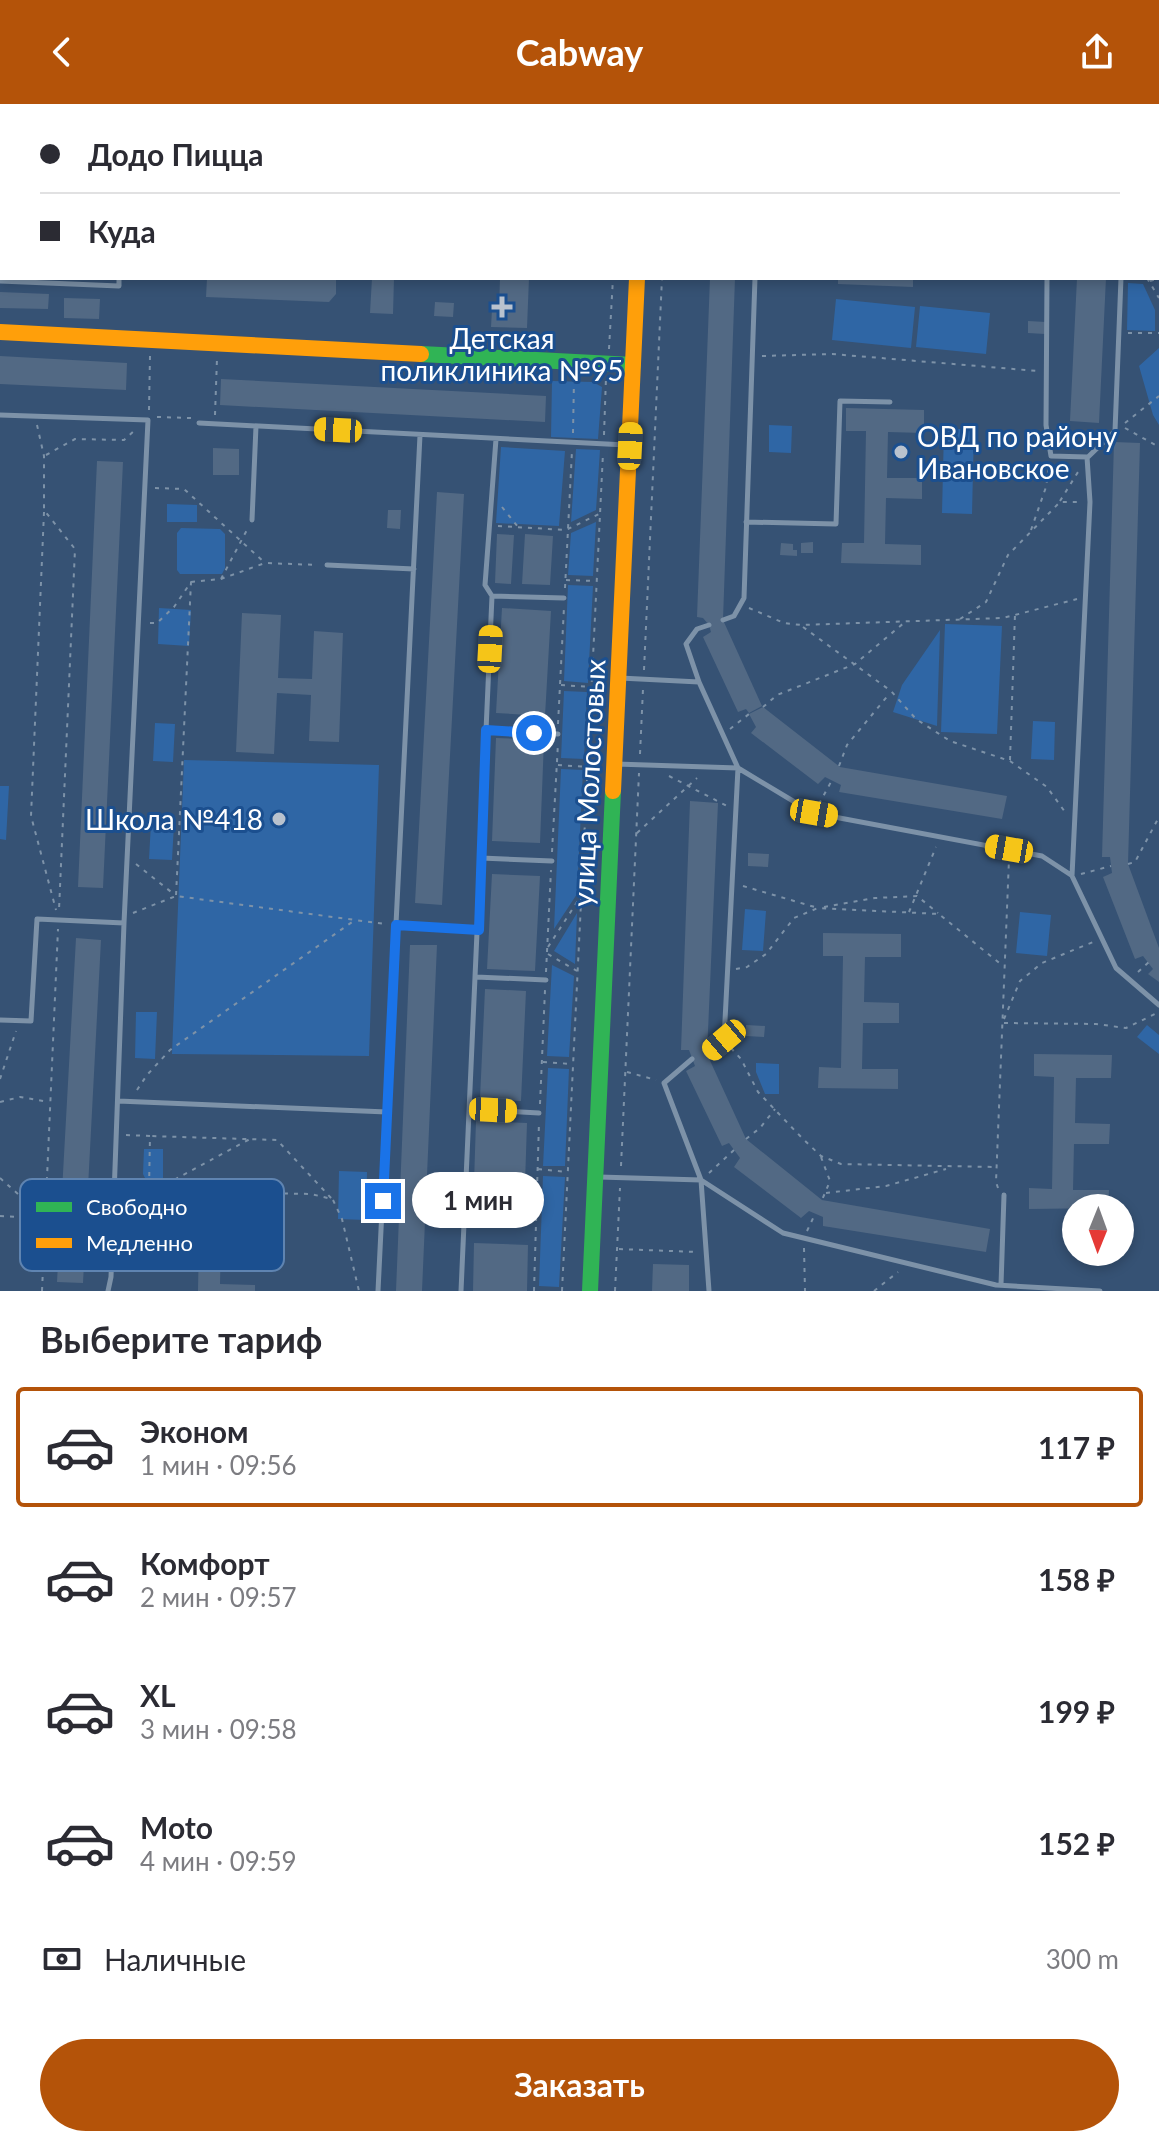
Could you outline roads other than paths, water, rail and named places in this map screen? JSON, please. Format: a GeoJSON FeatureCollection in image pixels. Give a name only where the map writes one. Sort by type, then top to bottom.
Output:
{"type":"FeatureCollection","features":[{"type":"Feature","properties":{"kind":"street","name":"улица Молостовых"},"geometry":{"type":"LineString","coordinates":[[590,1291],[637,280]]}},
{"type":"Feature","properties":{"kind":"street"},"geometry":{"type":"LineString","coordinates":[[0,332],[633,365]]}},
{"type":"Feature","properties":{"kind":"lane"},"geometry":{"type":"LineString","coordinates":[[0,281],[119,286],[119,280]]}},
{"type":"Feature","properties":{"kind":"lane"},"geometry":{"type":"LineString","coordinates":[[723,620],[734,616],[744,598],[755,280]]}},
{"type":"Feature","properties":{"kind":"lane"},"geometry":{"type":"LineString","coordinates":[[1047,280],[1046,425],[1051,456],[1087,457],[1115,431],[1121,280]]}},
{"type":"Feature","properties":{"kind":"lane"},"geometry":{"type":"LineString","coordinates":[[746,522],[836,524],[840,401],[890,402]]}},
{"type":"Feature","properties":{"kind":"lane"},"geometry":{"type":"LineString","coordinates":[[0,415],[148,420],[124,920],[115,1179]]}},
{"type":"Feature","properties":{"kind":"lane"},"geometry":{"type":"LineString","coordinates":[[199,423],[630,446]]}},
{"type":"Feature","properties":{"kind":"lane"},"geometry":{"type":"LineString","coordinates":[[252,520],[256,426]]}},
{"type":"Feature","properties":{"kind":"lane"},"geometry":{"type":"LineString","coordinates":[[378,1291],[420,435]]}},
{"type":"Feature","properties":{"kind":"lane"},"geometry":{"type":"LineString","coordinates":[[461,1291],[492,596],[485,585],[496,439]]}},
{"type":"Feature","properties":{"kind":"lane"},"geometry":{"type":"LineString","coordinates":[[1087,457],[1090,502],[1072,876],[1116,968],[1159,1005]]}},
{"type":"Feature","properties":{"kind":"lane"},"geometry":{"type":"LineString","coordinates":[[327,565],[414,569]]}},
{"type":"Feature","properties":{"kind":"lane"},"geometry":{"type":"LineString","coordinates":[[492,596],[564,598]]}},
{"type":"Feature","properties":{"kind":"lane"},"geometry":{"type":"LineString","coordinates":[[707,1054],[724,1040],[738,768],[699,682],[686,644],[697,629],[709,625]]}},
{"type":"Feature","properties":{"kind":"lane"},"geometry":{"type":"LineString","coordinates":[[619,678],[699,682]]}},
{"type":"Feature","properties":{"kind":"lane"},"geometry":{"type":"LineString","coordinates":[[486,730],[558,734]]}},
{"type":"Feature","properties":{"kind":"lane"},"geometry":{"type":"LineString","coordinates":[[615,764],[738,768],[814,813],[1042,856],[1072,876]]}},
{"type":"Feature","properties":{"kind":"lane"},"geometry":{"type":"LineString","coordinates":[[481,858],[552,861]]}},
{"type":"Feature","properties":{"kind":"lane"},"geometry":{"type":"LineString","coordinates":[[0,1020],[31,1021],[37,919],[124,920]]}},
{"type":"Feature","properties":{"kind":"lane"},"geometry":{"type":"LineString","coordinates":[[396,925],[479,930]]}},
{"type":"Feature","properties":{"kind":"lane"},"geometry":{"type":"LineString","coordinates":[[476,977],[546,980]]}},
{"type":"Feature","properties":{"kind":"lane"},"geometry":{"type":"LineString","coordinates":[[692,1059],[664,1083],[701,1180],[709,1291]]}},
{"type":"Feature","properties":{"kind":"lane"},"geometry":{"type":"LineString","coordinates":[[118,1101],[387,1112]]}},
{"type":"Feature","properties":{"kind":"lane"},"geometry":{"type":"LineString","coordinates":[[470,1109],[539,1113]]}},
{"type":"Feature","properties":{"kind":"lane"},"geometry":{"type":"LineString","coordinates":[[596,1177],[701,1180],[783,1233],[1001,1285],[1100,1291]]}},
{"type":"Feature","properties":{"kind":"lane"},"geometry":{"type":"LineString","coordinates":[[1001,1285],[1004,1195]]}},
{"type":"Feature","properties":{"kind":"lane"},"geometry":{"type":"LineString","coordinates":[[108,1291],[109,1271]]}},
{"type":"Feature","properties":{"kind":"place","name":"Детская поликлиника №95"},"geometry":{"type":"Point","coordinates":[502,307]}},
{"type":"Feature","properties":{"kind":"place","name":"ОВД по району Ивановское"},"geometry":{"type":"Point","coordinates":[901,452]}},
{"type":"Feature","properties":{"kind":"place","name":"Школа №418"},"geometry":{"type":"Point","coordinates":[279,819]}}]}
